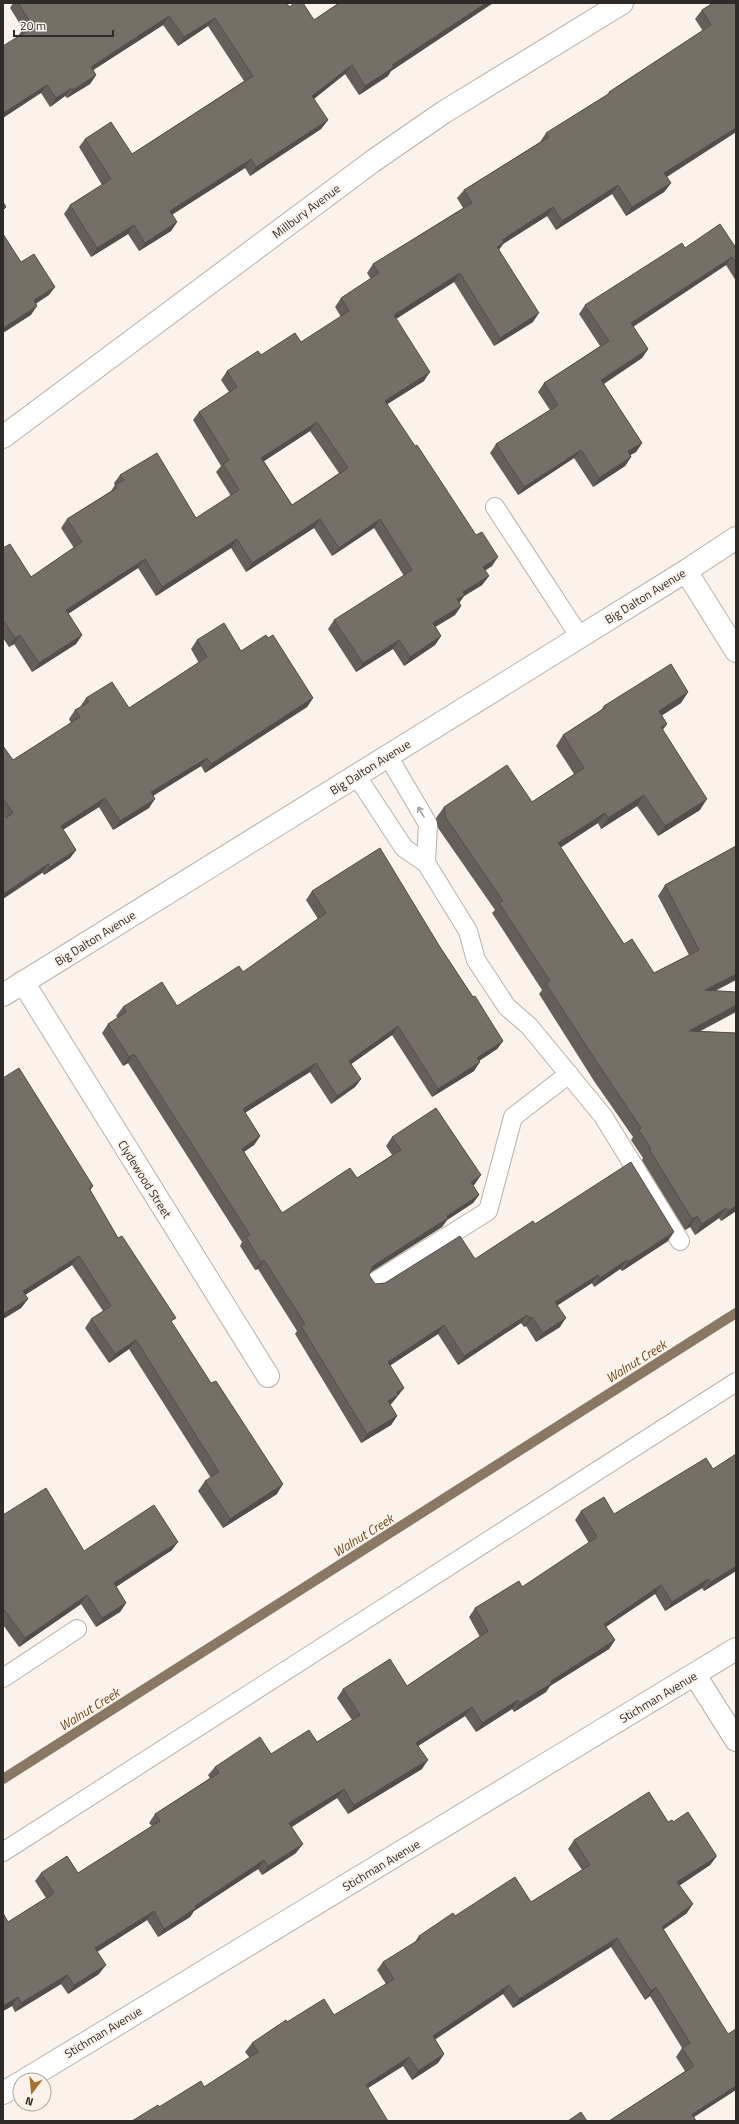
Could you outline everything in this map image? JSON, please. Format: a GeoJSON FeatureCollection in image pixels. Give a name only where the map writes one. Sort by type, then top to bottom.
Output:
{"type":"FeatureCollection","features":[{"type":"Feature","properties":{"kind":"street","name":"Millbury Avenue"},"geometry":{"type":"LineString","coordinates":[[3,437],[373,161],[444,112],[622,3]]}},
{"type":"Feature","properties":{"kind":"street","name":"Big Dalton Avenue"},"geometry":{"type":"LineString","coordinates":[[3,995],[686,571],[736,538]]}},
{"type":"Feature","properties":{"kind":"street"},"geometry":{"type":"LineString","coordinates":[[686,571],[736,652]]}},
{"type":"Feature","properties":{"kind":"street","name":"Clydewood Street"},"geometry":{"type":"LineString","coordinates":[[23,982],[268,1376]]}},
{"type":"Feature","properties":{"kind":"street","name":"Stichman Avenue"},"geometry":{"type":"LineString","coordinates":[[38,2072],[736,1649]]}},
{"type":"Feature","properties":{"kind":"street"},"geometry":{"type":"LineString","coordinates":[[695,1675],[736,1740]]}},
{"type":"Feature","properties":{"kind":"street"},"geometry":{"type":"LineString","coordinates":[[3,2093],[12,2088]]}},
{"type":"Feature","properties":{"kind":"lane"},"geometry":{"type":"LineString","coordinates":[[495,506],[580,636]]}},
{"type":"Feature","properties":{"kind":"lane"},"geometry":{"type":"LineString","coordinates":[[388,756],[428,824],[426,863]]}},
{"type":"Feature","properties":{"kind":"lane"},"geometry":{"type":"LineString","coordinates":[[356,776],[404,848],[426,863],[468,931],[476,960],[507,1007],[529,1026],[604,1116],[680,1241]]}},
{"type":"Feature","properties":{"kind":"lane"},"geometry":{"type":"LineString","coordinates":[[373,1283],[488,1211],[513,1117],[568,1074]]}},
{"type":"Feature","properties":{"kind":"lane"},"geometry":{"type":"LineString","coordinates":[[3,1852],[736,1382]]}},
{"type":"Feature","properties":{"kind":"lane"},"geometry":{"type":"LineString","coordinates":[[3,1678],[77,1629]]}},
{"type":"Feature","properties":{"kind":"building"},"geometry":{"type":"Polygon","coordinates":[[[18,3],[287,3],[289,7],[295,3],[303,3],[314,20],[339,3],[486,3],[392,65],[394,67],[365,86],[352,65],[312,96],[328,120],[256,167],[251,159],[170,211],[177,222],[145,243],[134,225],[97,248],[70,205],[111,179],[85,139],[111,122],[132,154],[253,76],[215,18],[184,37],[169,16],[91,67],[96,75],[73,90],[72,88],[56,98],[47,85],[3,113],[3,46],[27,31],[24,27],[31,23],[18,3]]]}},
{"type":"Feature","properties":{"kind":"building"},"geometry":{"type":"Polygon","coordinates":[[[713,3],[736,3],[736,128],[664,173],[671,183],[632,207],[618,185],[562,221],[553,207],[502,240],[504,242],[497,247],[539,313],[500,338],[460,273],[394,315],[430,372],[385,401],[415,446],[417,445],[476,535],[482,532],[498,557],[483,567],[489,576],[463,592],[465,595],[457,599],[461,606],[433,623],[441,636],[410,657],[399,640],[363,663],[334,620],[412,570],[380,519],[339,548],[320,519],[252,563],[237,539],[162,587],[145,559],[66,610],[82,635],[39,663],[20,635],[15,638],[3,620],[3,548],[10,544],[31,577],[82,542],[67,519],[117,488],[115,485],[124,480],[120,475],[157,453],[196,518],[239,490],[223,464],[229,460],[199,412],[237,387],[227,371],[258,351],[261,355],[295,333],[301,342],[349,311],[341,298],[379,273],[373,264],[472,203],[464,190],[549,137],[546,133],[610,93],[609,92],[711,25],[702,10],[713,3]],[[317,422],[261,458],[292,505],[348,468],[317,422]]]}},
{"type":"Feature","properties":{"kind":"building"},"geometry":{"type":"Polygon","coordinates":[[[3,202],[6,207],[3,210],[3,202]]]}},
{"type":"Feature","properties":{"kind":"building"},"geometry":{"type":"Polygon","coordinates":[[[720,224],[736,248],[736,263],[732,257],[631,323],[648,349],[601,380],[642,443],[628,451],[631,457],[599,478],[581,450],[524,487],[496,444],[558,405],[544,383],[609,341],[585,305],[682,243],[685,248],[720,224]]]}},
{"type":"Feature","properties":{"kind":"building"},"geometry":{"type":"Polygon","coordinates":[[[3,234],[21,262],[34,254],[55,287],[34,300],[37,306],[3,328],[3,234]]]}},
{"type":"Feature","properties":{"kind":"building"},"geometry":{"type":"Polygon","coordinates":[[[224,623],[241,651],[266,635],[268,638],[273,635],[313,698],[211,764],[207,758],[151,792],[155,799],[120,821],[105,798],[61,826],[76,850],[50,867],[48,864],[3,894],[3,820],[13,813],[3,798],[3,746],[13,760],[80,717],[75,710],[89,702],[86,698],[112,682],[129,708],[207,657],[197,640],[224,623]]]}},
{"type":"Feature","properties":{"kind":"building"},"geometry":{"type":"Polygon","coordinates":[[[671,664],[688,692],[659,711],[667,724],[661,727],[707,799],[665,826],[644,795],[608,818],[605,813],[558,843],[624,944],[632,939],[654,973],[699,950],[665,885],[736,846],[736,974],[705,990],[736,992],[736,1005],[689,1031],[736,1033],[736,1206],[728,1211],[726,1208],[702,1224],[697,1216],[692,1219],[649,1149],[651,1149],[639,1130],[641,1128],[546,984],[550,981],[499,903],[503,901],[446,818],[444,807],[507,765],[532,802],[584,768],[563,735],[605,708],[604,706],[671,664]]]}},
{"type":"Feature","properties":{"kind":"building"},"geometry":{"type":"Polygon","coordinates":[[[380,848],[440,947],[473,997],[475,996],[503,1041],[477,1058],[480,1062],[438,1089],[398,1026],[349,1061],[361,1079],[337,1096],[316,1063],[243,1109],[260,1136],[242,1149],[282,1213],[350,1168],[357,1178],[401,1150],[392,1137],[436,1108],[481,1175],[471,1182],[479,1195],[447,1216],[448,1218],[373,1266],[369,1275],[375,1284],[385,1283],[460,1236],[475,1259],[533,1221],[535,1224],[631,1162],[674,1232],[628,1262],[627,1260],[600,1278],[598,1275],[555,1302],[566,1318],[543,1333],[532,1317],[530,1318],[527,1315],[464,1356],[444,1325],[388,1362],[404,1388],[397,1392],[398,1395],[388,1401],[397,1416],[367,1434],[301,1326],[305,1324],[264,1260],[261,1262],[246,1237],[250,1235],[134,1054],[129,1057],[108,1024],[126,1012],[123,1007],[162,982],[177,1006],[239,966],[243,972],[326,913],[312,891],[380,848]]]}},
{"type":"Feature","properties":{"kind":"building"},"geometry":{"type":"Polygon","coordinates":[[[19,1068],[93,1186],[89,1188],[118,1238],[122,1236],[176,1318],[171,1321],[211,1383],[216,1381],[283,1484],[230,1519],[205,1481],[219,1472],[136,1340],[115,1354],[91,1319],[111,1306],[79,1256],[23,1291],[28,1299],[3,1314],[3,1078],[19,1068]]]}},
{"type":"Feature","properties":{"kind":"building"},"geometry":{"type":"Polygon","coordinates":[[[736,1454],[736,1566],[711,1582],[708,1579],[672,1602],[661,1585],[604,1624],[615,1640],[551,1681],[552,1683],[520,1703],[518,1700],[482,1723],[472,1707],[416,1743],[428,1760],[354,1805],[344,1789],[289,1823],[303,1844],[268,1866],[264,1860],[195,1906],[196,1908],[164,1929],[154,1911],[95,1948],[106,1965],[74,1985],[67,1975],[21,2003],[18,1997],[3,2006],[3,1913],[8,1922],[54,1893],[41,1873],[67,1856],[78,1873],[160,1821],[155,1814],[219,1773],[215,1767],[260,1737],[271,1754],[309,1730],[317,1742],[360,1715],[343,1689],[390,1659],[407,1686],[488,1631],[475,1608],[519,1581],[522,1587],[597,1537],[581,1511],[604,1497],[614,1514],[706,1458],[713,1469],[736,1454]]]}},
{"type":"Feature","properties":{"kind":"building"},"geometry":{"type":"Polygon","coordinates":[[[46,1488],[84,1551],[154,1505],[178,1542],[114,1583],[126,1603],[102,1618],[87,1595],[25,1638],[3,1608],[3,1515],[46,1488]]]}},
{"type":"Feature","properties":{"kind":"building"},"geometry":{"type":"Polygon","coordinates":[[[649,1792],[668,1822],[672,1820],[673,1822],[688,1812],[716,1855],[716,1857],[677,1882],[693,1904],[662,1927],[728,2034],[736,2029],[736,2086],[692,2114],[696,2121],[609,2121],[694,2066],[682,2048],[690,2043],[656,1987],[651,1991],[617,1938],[519,1999],[509,1985],[433,2036],[444,2054],[418,2071],[409,2057],[366,2085],[388,2121],[132,2121],[158,2105],[159,2107],[201,2081],[204,2087],[258,2052],[252,2043],[286,2020],[287,2022],[324,1999],[334,2015],[394,1979],[383,1962],[420,1939],[419,1936],[453,1913],[455,1916],[515,1877],[531,1902],[590,1865],[574,1840],[649,1792]]]}},
{"type":"Feature","properties":{"kind":"building"},"geometry":{"type":"Polygon","coordinates":[[[581,2112],[587,2121],[568,2121],[581,2112]]]}},
{"type":"Feature","properties":{"kind":"waterway","name":"Walnut Creek"},"geometry":{"type":"LineString","coordinates":[[3,1779],[736,1313]]}}]}
